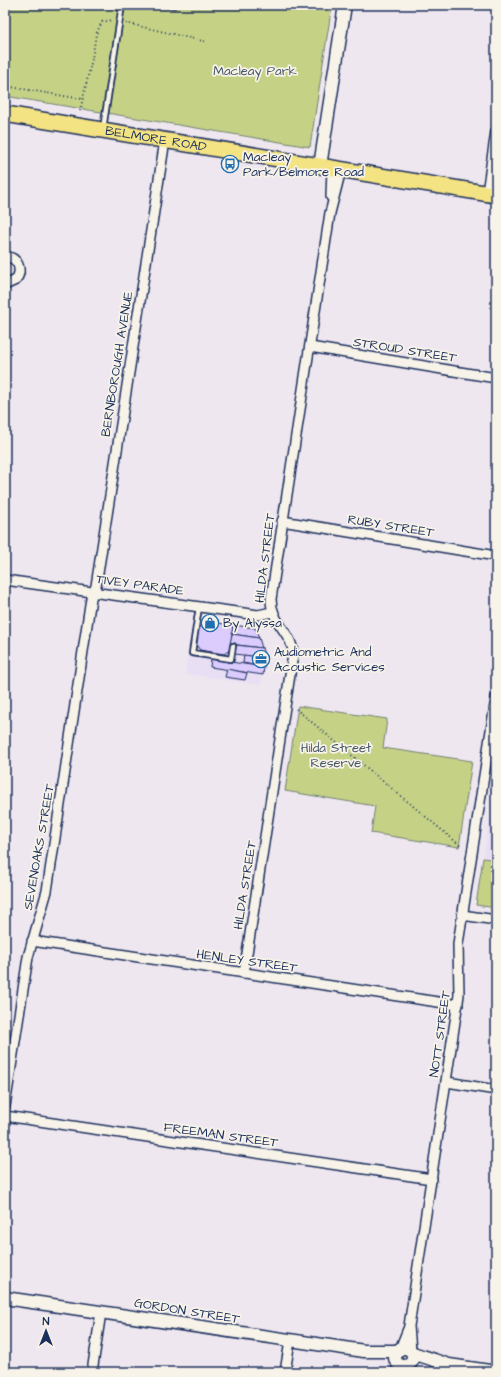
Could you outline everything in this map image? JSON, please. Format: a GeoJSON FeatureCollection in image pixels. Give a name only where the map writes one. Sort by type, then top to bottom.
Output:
{"type":"FeatureCollection","features":[{"type":"Feature","properties":{"kind":"main road","name":"BELMORE ROAD"},"geometry":{"type":"LineString","coordinates":[[5,114],[491,194]]}},
{"type":"Feature","properties":{"kind":"street"},"geometry":{"type":"LineString","coordinates":[[331,168],[345,5]]}},
{"type":"Feature","properties":{"kind":"street"},"geometry":{"type":"LineString","coordinates":[[491,194],[496,131]]}},
{"type":"Feature","properties":{"kind":"street","name":"BERNBOROUGH AVENUE"},"geometry":{"type":"LineString","coordinates":[[94,592],[165,140]]}},
{"type":"Feature","properties":{"kind":"street","name":"HILDA STREET"},"geometry":{"type":"LineString","coordinates":[[244,973],[293,655],[291,644],[272,612],[271,599],[330,213],[331,168]]}},
{"type":"Feature","properties":{"kind":"street"},"geometry":{"type":"LineString","coordinates":[[5,256],[10,257],[17,262],[20,272],[16,280],[5,285]]}},
{"type":"Feature","properties":{"kind":"street","name":"STROUD STREET"},"geometry":{"type":"LineString","coordinates":[[310,347],[496,378]]}},
{"type":"Feature","properties":{"kind":"street","name":"RUBY STREET"},"geometry":{"type":"LineString","coordinates":[[282,521],[496,556]]}},
{"type":"Feature","properties":{"kind":"street","name":"TIVEY PARADE"},"geometry":{"type":"LineString","coordinates":[[5,580],[258,615],[272,612]]}},
{"type":"Feature","properties":{"kind":"street","name":"SEVENOAKS STREET"},"geometry":{"type":"LineString","coordinates":[[5,1106],[32,942],[47,891],[91,598],[94,592]]}},
{"type":"Feature","properties":{"kind":"street","name":"NOTT STREET"},"geometry":{"type":"LineString","coordinates":[[404,1353],[458,1005],[460,988],[457,954],[462,915],[492,747],[496,698]]}},
{"type":"Feature","properties":{"kind":"street"},"geometry":{"type":"LineString","coordinates":[[462,915],[496,920]]}},
{"type":"Feature","properties":{"kind":"street","name":"HENLEY STREET"},"geometry":{"type":"LineString","coordinates":[[32,942],[458,1005]]}},
{"type":"Feature","properties":{"kind":"street"},"geometry":{"type":"LineString","coordinates":[[447,1082],[496,1090]]}},
{"type":"Feature","properties":{"kind":"street","name":"FREEMAN STREET"},"geometry":{"type":"LineString","coordinates":[[5,1116],[432,1179]]}},
{"type":"Feature","properties":{"kind":"street","name":"GORDON STREET"},"geometry":{"type":"LineString","coordinates":[[5,1298],[364,1352],[404,1353],[449,1364],[496,1372]]}},
{"type":"Feature","properties":{"kind":"street"},"geometry":{"type":"LineString","coordinates":[[92,1372],[101,1312]]}},
{"type":"Feature","properties":{"kind":"street"},"geometry":{"type":"LineString","coordinates":[[285,1372],[290,1341]]}},
{"type":"Feature","properties":{"kind":"street","name":"GORDON STREET"},"geometry":{"type":"LineString","coordinates":[[404,1353],[414,1358],[410,1365],[449,1364]]}},
{"type":"Feature","properties":{"kind":"lane"},"geometry":{"type":"LineString","coordinates":[[103,130],[122,5]]}},
{"type":"Feature","properties":{"kind":"lane"},"geometry":{"type":"LineString","coordinates":[[199,606],[192,653],[231,659],[233,646]]}},
{"type":"Feature","properties":{"kind":"path"},"geometry":{"type":"LineString","coordinates":[[80,111],[96,34],[102,22],[113,20],[207,42]]}},
{"type":"Feature","properties":{"kind":"path"},"geometry":{"type":"LineString","coordinates":[[5,86],[82,99]]}},
{"type":"Feature","properties":{"kind":"path"},"geometry":{"type":"LineString","coordinates":[[296,709],[461,846]]}},
{"type":"Feature","properties":{"kind":"shaded area"},"geometry":{"type":"Polygon","coordinates":[[[193,620],[255,628],[265,658],[261,685],[185,674],[193,620]]]}},
{"type":"Feature","properties":{"kind":"shaded area"},"geometry":{"type":"Polygon","coordinates":[[[489,819],[496,820],[496,860],[483,858],[489,819]]]}},
{"type":"Feature","properties":{"kind":"green space","name":"Macleay Park"},"geometry":{"type":"Polygon","coordinates":[[[5,5],[332,5],[310,147],[5,96],[5,5]]]}},
{"type":"Feature","properties":{"kind":"green space","name":"Hilda Street Reserve"},"geometry":{"type":"Polygon","coordinates":[[[298,706],[387,719],[383,748],[472,761],[459,847],[371,833],[375,806],[285,791],[298,706]]]}},
{"type":"Feature","properties":{"kind":"green space"},"geometry":{"type":"Polygon","coordinates":[[[483,858],[496,860],[496,908],[476,905],[483,858]]]}},
{"type":"Feature","properties":{"kind":"building"},"geometry":{"type":"Polygon","coordinates":[[[154,5],[176,5],[175,9],[154,5]]]}},
{"type":"Feature","properties":{"kind":"building"},"geometry":{"type":"Polygon","coordinates":[[[200,621],[233,625],[230,650],[224,654],[200,650],[196,645],[200,621]]]}},
{"type":"Feature","properties":{"kind":"building"},"geometry":{"type":"Polygon","coordinates":[[[233,625],[255,628],[259,638],[232,634],[233,625]]]}},
{"type":"Feature","properties":{"kind":"building"},"geometry":{"type":"Polygon","coordinates":[[[232,634],[259,638],[262,648],[230,644],[232,634]]]}},
{"type":"Feature","properties":{"kind":"building"},"geometry":{"type":"Polygon","coordinates":[[[236,645],[262,648],[265,658],[235,654],[236,645]]]}},
{"type":"Feature","properties":{"kind":"building"},"geometry":{"type":"Polygon","coordinates":[[[244,655],[265,658],[264,667],[243,663],[244,655]]]}},
{"type":"Feature","properties":{"kind":"building"},"geometry":{"type":"Polygon","coordinates":[[[211,659],[264,667],[263,675],[210,667],[211,659]]]}},
{"type":"Feature","properties":{"kind":"building"},"geometry":{"type":"Polygon","coordinates":[[[227,669],[247,673],[245,680],[225,677],[227,669]]]}},
{"type":"Feature","properties":{"kind":"place","name":"Macleay Park/Belmore Road"},"geometry":{"type":"Point","coordinates":[230,164]}},
{"type":"Feature","properties":{"kind":"place","name":"By Alyssa"},"geometry":{"type":"Point","coordinates":[210,623]}},
{"type":"Feature","properties":{"kind":"place","name":"Audiometric And Acoustic Services"},"geometry":{"type":"Point","coordinates":[261,659]}}]}
